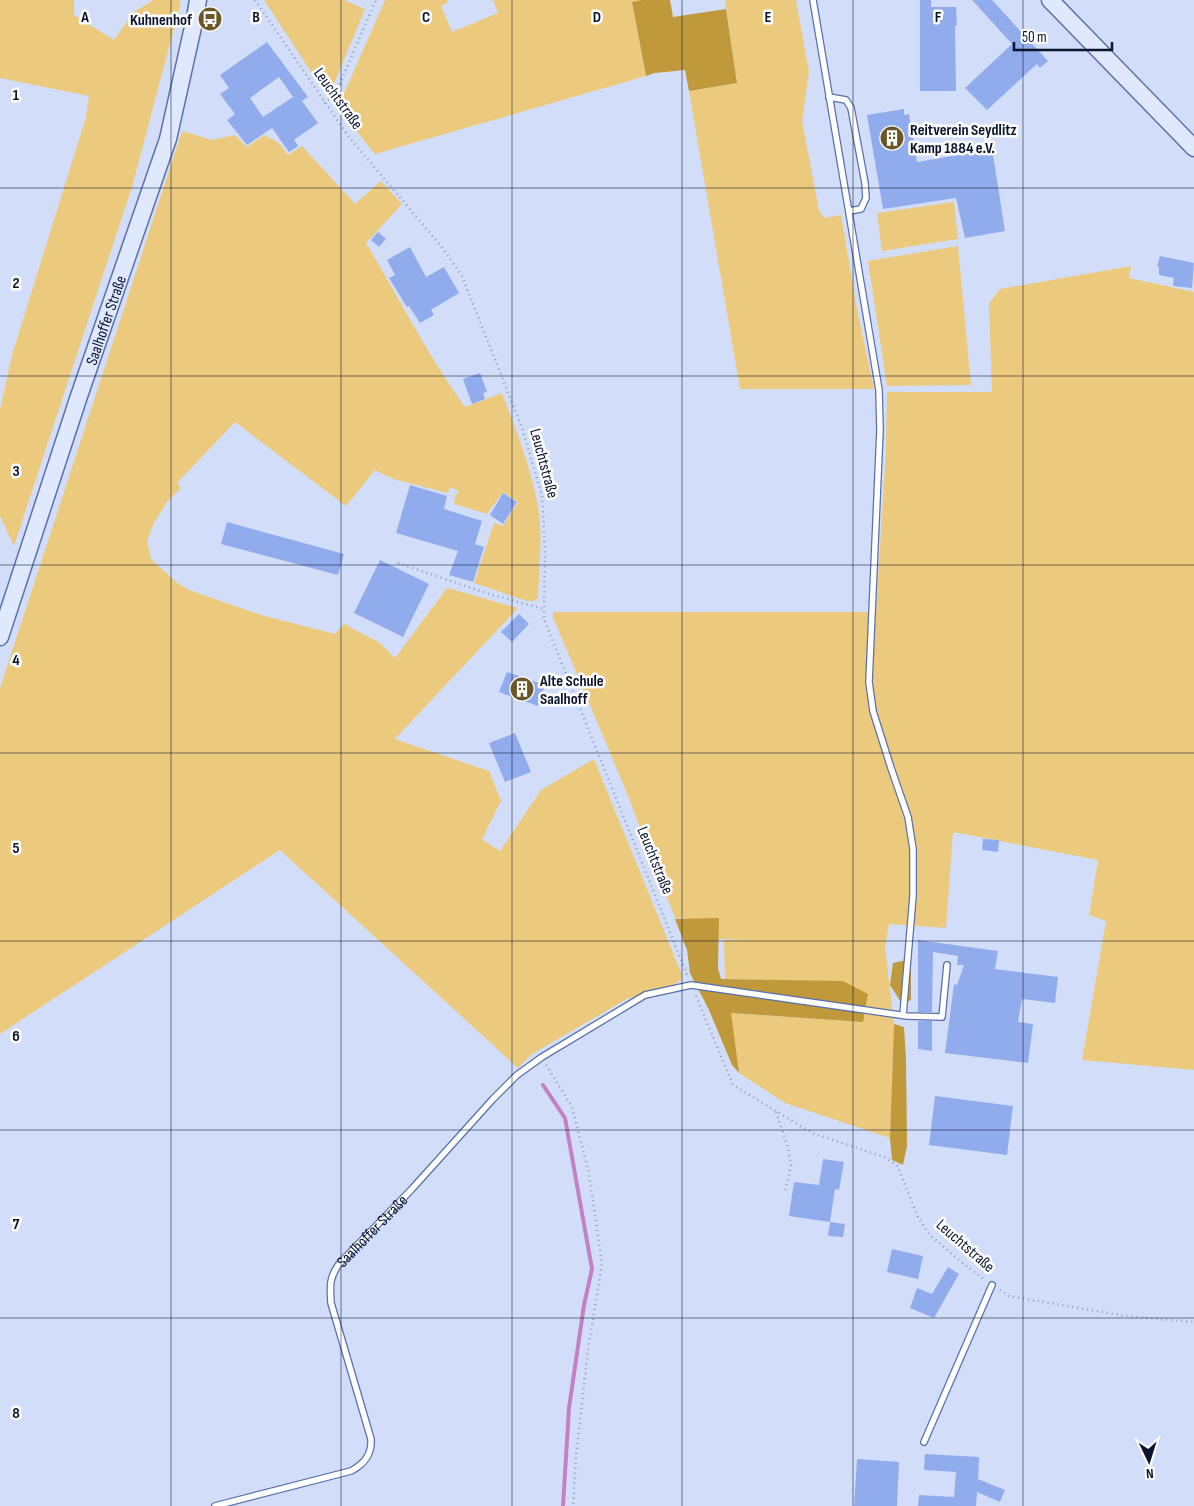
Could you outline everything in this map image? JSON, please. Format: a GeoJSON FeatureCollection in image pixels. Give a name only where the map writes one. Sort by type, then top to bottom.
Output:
{"type":"FeatureCollection","features":[{"type":"Feature","properties":{"kind":"street","name":"Saalhoffer Straße"},"geometry":{"type":"LineString","coordinates":[[0,637],[79,396],[168,139],[198,0]]}},
{"type":"Feature","properties":{"kind":"street"},"geometry":{"type":"LineString","coordinates":[[1050,0],[1194,148]]}},
{"type":"Feature","properties":{"kind":"lane"},"geometry":{"type":"LineString","coordinates":[[813,0],[879,390],[880,430],[869,682],[873,711],[908,817],[913,849],[913,896],[903,1015]]}},
{"type":"Feature","properties":{"kind":"lane"},"geometry":{"type":"LineString","coordinates":[[830,97],[846,100],[851,108],[866,183],[866,198],[861,209],[849,211]]}},
{"type":"Feature","properties":{"kind":"lane"},"geometry":{"type":"LineString","coordinates":[[691,985],[903,1015],[942,1017],[947,965]]}},
{"type":"Feature","properties":{"kind":"lane","name":"Saalhoffer Straße"},"geometry":{"type":"LineString","coordinates":[[215,1506],[351,1471],[361,1466],[372,1448],[371,1439],[331,1303],[330,1285],[332,1274],[339,1264],[411,1190],[493,1098],[517,1075],[542,1057],[645,995],[691,985]]}},
{"type":"Feature","properties":{"kind":"lane"},"geometry":{"type":"LineString","coordinates":[[924,1442],[992,1285]]}},
{"type":"Feature","properties":{"kind":"path","name":"Leuchtstraße"},"geometry":{"type":"LineString","coordinates":[[255,0],[348,136],[441,246],[462,276],[522,428],[542,496],[545,551],[544,619],[733,1085],[812,1133],[884,1157],[897,1164],[918,1217],[929,1234],[960,1261],[1009,1296],[1125,1316],[1194,1322]]}},
{"type":"Feature","properties":{"kind":"path"},"geometry":{"type":"LineString","coordinates":[[324,103],[335,95],[376,0]]}},
{"type":"Feature","properties":{"kind":"path"},"geometry":{"type":"LineString","coordinates":[[398,563],[490,594],[544,609]]}},
{"type":"Feature","properties":{"kind":"path"},"geometry":{"type":"LineString","coordinates":[[542,1057],[572,1107],[589,1174],[602,1264],[588,1350],[576,1456],[573,1506]]}},
{"type":"Feature","properties":{"kind":"path"},"geometry":{"type":"LineString","coordinates":[[776,1111],[787,1144],[791,1165],[785,1193]]}},
{"type":"Feature","properties":{"kind":"shaded area"},"geometry":{"type":"Polygon","coordinates":[[[0,0],[74,0],[74,15],[114,40],[134,12],[153,0],[180,0],[132,187],[14,546],[0,516],[0,409],[12,355],[86,117],[89,96],[0,78],[0,0]]]}},
{"type":"Feature","properties":{"kind":"shaded area"},"geometry":{"type":"Polygon","coordinates":[[[264,0],[344,0],[365,9],[334,84],[330,87],[319,84],[264,0]]]}},
{"type":"Feature","properties":{"kind":"shaded area"},"geometry":{"type":"Polygon","coordinates":[[[385,0],[447,0],[448,3],[441,6],[452,32],[498,13],[493,0],[642,0],[632,3],[646,76],[375,154],[341,112],[339,105],[385,0]]]}},
{"type":"Feature","properties":{"kind":"shaded area"},"geometry":{"type":"Polygon","coordinates":[[[670,0],[673,17],[726,9],[737,83],[689,91],[685,70],[655,73],[646,76],[632,2],[670,0]]]}},
{"type":"Feature","properties":{"kind":"shaded area"},"geometry":{"type":"Polygon","coordinates":[[[725,0],[796,0],[809,72],[802,121],[819,210],[824,218],[841,215],[858,314],[874,389],[740,389],[689,91],[737,83],[725,0]]]}},
{"type":"Feature","properties":{"kind":"shaded area"},"geometry":{"type":"Polygon","coordinates":[[[182,131],[212,140],[235,135],[247,147],[264,135],[279,143],[288,155],[302,146],[355,204],[381,181],[402,204],[366,243],[426,347],[465,407],[502,393],[518,435],[538,506],[540,528],[538,598],[533,601],[527,601],[474,583],[494,523],[503,526],[518,502],[503,492],[487,514],[454,504],[455,497],[459,491],[450,487],[448,493],[393,479],[375,470],[346,506],[235,422],[177,483],[181,488],[167,502],[154,523],[147,541],[151,559],[176,582],[189,590],[261,615],[335,634],[344,624],[380,643],[395,658],[447,588],[518,608],[395,739],[489,771],[501,801],[482,839],[500,851],[541,790],[594,759],[682,975],[681,980],[671,987],[627,999],[532,1054],[518,1068],[280,850],[0,1034],[0,688],[182,131]]]}},
{"type":"Feature","properties":{"kind":"shaded area"},"geometry":{"type":"Polygon","coordinates":[[[954,202],[958,239],[882,251],[877,213],[954,202]]]}},
{"type":"Feature","properties":{"kind":"shaded area"},"geometry":{"type":"Polygon","coordinates":[[[958,246],[971,385],[887,386],[868,261],[958,246]]]}},
{"type":"Feature","properties":{"kind":"shaded area"},"geometry":{"type":"Polygon","coordinates":[[[1131,266],[1129,278],[1194,292],[1194,1070],[1082,1060],[1106,921],[1089,915],[1098,860],[953,832],[946,928],[889,924],[885,947],[894,1024],[890,1138],[785,1103],[739,1073],[730,1013],[863,1022],[843,981],[725,979],[724,940],[742,939],[718,939],[719,934],[692,919],[675,918],[624,786],[553,617],[553,612],[876,612],[886,449],[887,392],[992,392],[989,303],[1000,289],[1131,266]]]}},
{"type":"Feature","properties":{"kind":"shaded area"},"geometry":{"type":"Polygon","coordinates":[[[719,918],[718,968],[721,979],[843,981],[868,994],[863,1022],[731,1013],[739,1073],[732,1065],[709,1010],[690,973],[687,950],[675,919],[719,918]]]}},
{"type":"Feature","properties":{"kind":"shaded area"},"geometry":{"type":"Polygon","coordinates":[[[907,960],[911,967],[911,1000],[902,1004],[890,985],[893,963],[907,960]]]}},
{"type":"Feature","properties":{"kind":"shaded area"},"geometry":{"type":"Polygon","coordinates":[[[894,1024],[904,1027],[907,1146],[903,1165],[892,1160],[890,1138],[894,1024]]]}},
{"type":"Feature","properties":{"kind":"building"},"geometry":{"type":"Polygon","coordinates":[[[920,0],[931,0],[931,7],[956,7],[956,91],[920,91],[920,0]]]}},
{"type":"Feature","properties":{"kind":"building"},"geometry":{"type":"Polygon","coordinates":[[[972,0],[992,0],[1048,61],[1040,68],[1037,64],[987,110],[965,88],[1012,44],[972,0]]]}},
{"type":"Feature","properties":{"kind":"building"},"geometry":{"type":"Polygon","coordinates":[[[267,42],[308,97],[302,101],[318,123],[294,140],[298,146],[289,152],[272,128],[247,145],[227,120],[235,114],[220,94],[229,88],[220,75],[267,42]],[[279,77],[250,98],[263,117],[293,97],[279,77]]]}},
{"type":"Feature","properties":{"kind":"building"},"geometry":{"type":"Polygon","coordinates":[[[904,109],[904,115],[909,114],[917,162],[992,149],[1005,231],[965,238],[956,198],[883,209],[867,115],[904,109]]]}},
{"type":"Feature","properties":{"kind":"building"},"geometry":{"type":"Polygon","coordinates":[[[378,232],[386,239],[379,247],[371,240],[378,232]]]}},
{"type":"Feature","properties":{"kind":"building"},"geometry":{"type":"Polygon","coordinates":[[[410,247],[426,277],[444,267],[459,293],[431,310],[434,315],[420,323],[409,306],[407,307],[389,278],[395,275],[387,260],[410,247]]]}},
{"type":"Feature","properties":{"kind":"building"},"geometry":{"type":"Polygon","coordinates":[[[1160,256],[1194,263],[1192,288],[1173,286],[1174,278],[1159,275],[1159,267],[1157,266],[1160,256]]]}},
{"type":"Feature","properties":{"kind":"building"},"geometry":{"type":"Polygon","coordinates":[[[480,373],[487,392],[483,393],[485,399],[472,404],[463,379],[480,373]]]}},
{"type":"Feature","properties":{"kind":"building"},"geometry":{"type":"Polygon","coordinates":[[[410,485],[447,496],[444,509],[482,521],[475,544],[484,547],[473,582],[449,575],[458,551],[396,533],[410,485]]]}},
{"type":"Feature","properties":{"kind":"building"},"geometry":{"type":"Polygon","coordinates":[[[503,493],[517,502],[503,524],[490,515],[503,493]]]}},
{"type":"Feature","properties":{"kind":"building"},"geometry":{"type":"Polygon","coordinates":[[[227,522],[344,554],[338,575],[221,544],[227,522]]]}},
{"type":"Feature","properties":{"kind":"building"},"geometry":{"type":"Polygon","coordinates":[[[380,560],[429,584],[403,637],[354,613],[380,560]]]}},
{"type":"Feature","properties":{"kind":"building"},"geometry":{"type":"Polygon","coordinates":[[[519,614],[529,624],[512,642],[501,632],[519,614]]]}},
{"type":"Feature","properties":{"kind":"building","name":"Alte Schule Saalhoff"},"geometry":{"type":"Polygon","coordinates":[[[507,672],[545,685],[538,706],[499,692],[507,672]]]}},
{"type":"Feature","properties":{"kind":"building"},"geometry":{"type":"Polygon","coordinates":[[[515,733],[531,772],[505,782],[489,743],[515,733]]]}},
{"type":"Feature","properties":{"kind":"building"},"geometry":{"type":"Polygon","coordinates":[[[983,839],[999,840],[998,852],[982,850],[983,839]]]}},
{"type":"Feature","properties":{"kind":"building"},"geometry":{"type":"Polygon","coordinates":[[[918,940],[998,951],[995,969],[1058,977],[1055,1003],[1022,999],[1018,1022],[1033,1024],[1028,1063],[945,1053],[954,984],[957,985],[964,965],[957,965],[958,956],[933,952],[932,1012],[918,1012],[918,940]]]}},
{"type":"Feature","properties":{"kind":"building"},"geometry":{"type":"Polygon","coordinates":[[[918,1021],[932,1021],[932,1051],[918,1049],[918,1021]]]}},
{"type":"Feature","properties":{"kind":"building"},"geometry":{"type":"Polygon","coordinates":[[[935,1096],[1013,1106],[1007,1155],[929,1145],[935,1096]]]}},
{"type":"Feature","properties":{"kind":"building"},"geometry":{"type":"Polygon","coordinates":[[[823,1159],[844,1162],[839,1190],[835,1189],[830,1222],[789,1216],[794,1182],[819,1185],[823,1159]]]}},
{"type":"Feature","properties":{"kind":"building"},"geometry":{"type":"Polygon","coordinates":[[[830,1222],[845,1224],[843,1237],[828,1236],[830,1222]]]}},
{"type":"Feature","properties":{"kind":"building"},"geometry":{"type":"Polygon","coordinates":[[[892,1249],[923,1256],[918,1279],[887,1272],[892,1249]]]}},
{"type":"Feature","properties":{"kind":"building"},"geometry":{"type":"Polygon","coordinates":[[[948,1267],[959,1274],[934,1318],[910,1308],[917,1288],[932,1294],[948,1267]]]}},
{"type":"Feature","properties":{"kind":"building"},"geometry":{"type":"Polygon","coordinates":[[[925,1454],[979,1457],[978,1479],[1005,1490],[1000,1502],[977,1492],[976,1506],[918,1506],[919,1495],[954,1497],[956,1472],[924,1470],[925,1454]]]}},
{"type":"Feature","properties":{"kind":"building"},"geometry":{"type":"Polygon","coordinates":[[[857,1459],[899,1462],[897,1506],[854,1506],[857,1459]]]}},
{"type":"Feature","properties":{"kind":"waterway"},"geometry":{"type":"LineString","coordinates":[[543,1085],[565,1118],[592,1269],[584,1305],[569,1408],[563,1506]]}},
{"type":"Feature","properties":{"kind":"place","name":"Kuhnenhof"},"geometry":{"type":"Point","coordinates":[210,19]}},
{"type":"Feature","properties":{"kind":"place","name":"Reitverein Seydlitz Kamp 1884 e.V."},"geometry":{"type":"Point","coordinates":[892,138]}},
{"type":"Feature","properties":{"kind":"place","name":"Alte Schule Saalhoff"},"geometry":{"type":"Point","coordinates":[522,689]}}]}
